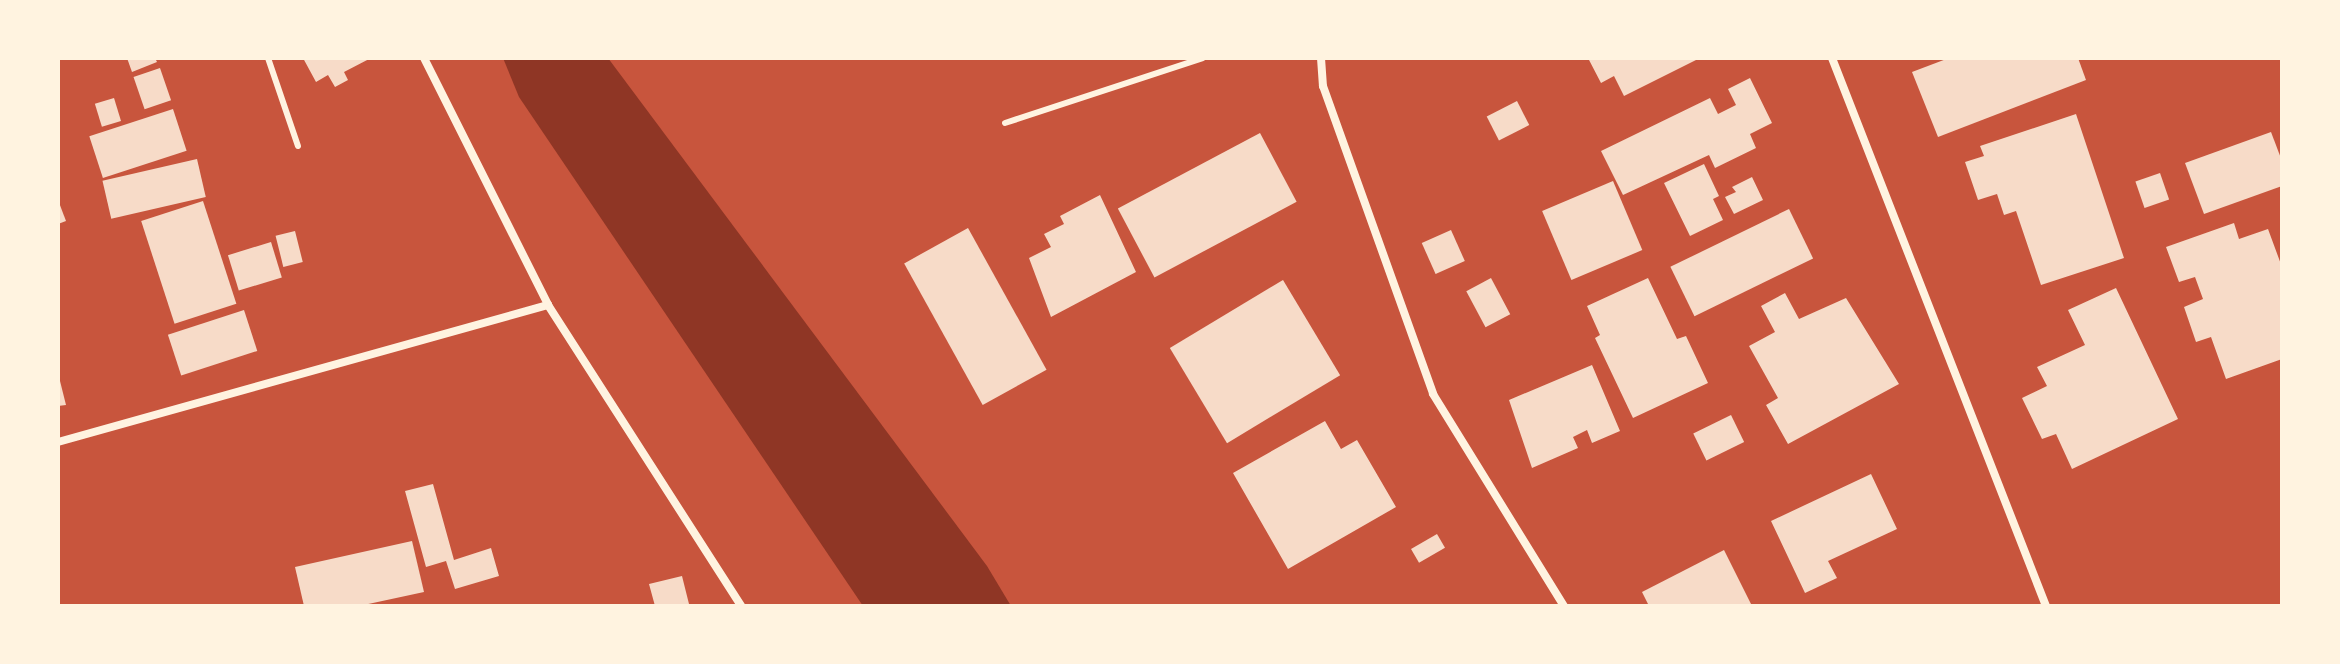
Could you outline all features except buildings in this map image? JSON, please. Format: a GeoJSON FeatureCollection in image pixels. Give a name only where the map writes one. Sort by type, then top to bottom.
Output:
{"type":"FeatureCollection","features":[{"type":"Feature","properties":{"kind":"street"},"geometry":{"type":"LineString","coordinates":[[424,58],[548,305],[741,606]]}},
{"type":"Feature","properties":{"kind":"street"},"geometry":{"type":"LineString","coordinates":[[1321,58],[1323,86],[1433,394],[1564,606]]}},
{"type":"Feature","properties":{"kind":"street"},"geometry":{"type":"LineString","coordinates":[[1832,58],[2046,606]]}},
{"type":"Feature","properties":{"kind":"street"},"geometry":{"type":"LineString","coordinates":[[58,442],[548,305]]}},
{"type":"Feature","properties":{"kind":"lane"},"geometry":{"type":"LineString","coordinates":[[268,58],[298,146]]}},
{"type":"Feature","properties":{"kind":"lane"},"geometry":{"type":"LineString","coordinates":[[1005,123],[1203,58]]}},
{"type":"Feature","properties":{"kind":"shaded area"},"geometry":{"type":"Polygon","coordinates":[[[503,58],[608,58],[987,566],[1011,606],[863,606],[519,97],[503,58]]]}}]}
